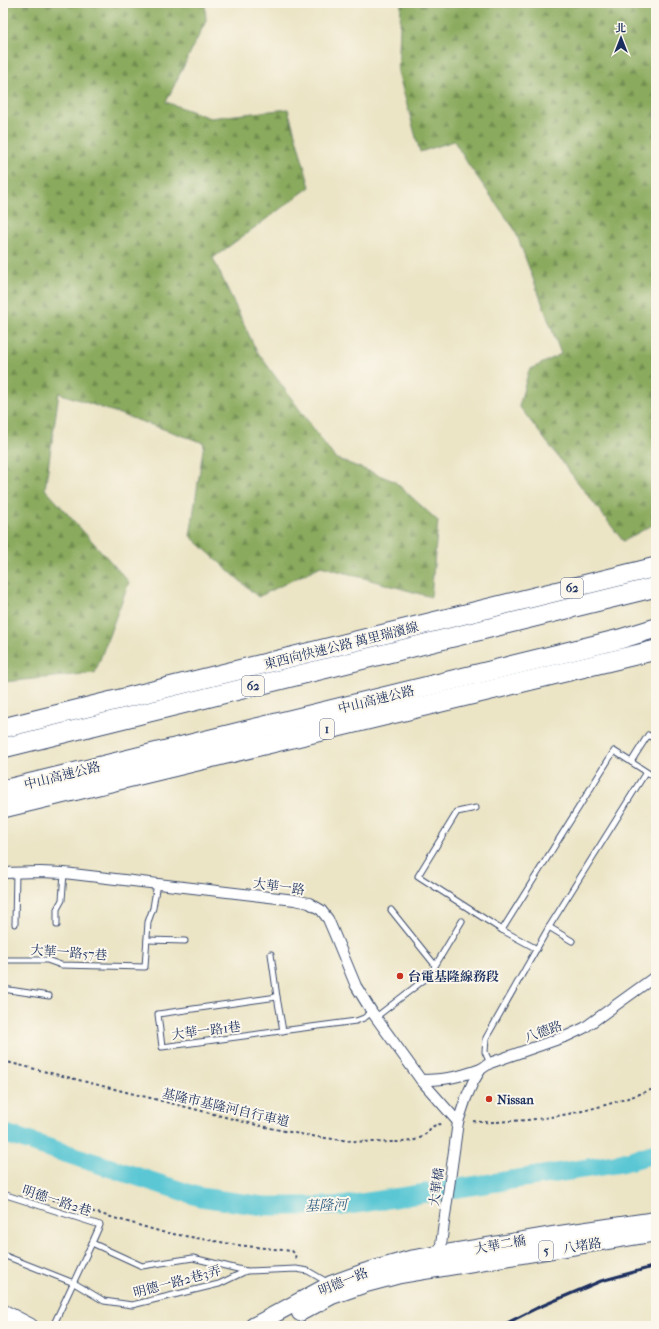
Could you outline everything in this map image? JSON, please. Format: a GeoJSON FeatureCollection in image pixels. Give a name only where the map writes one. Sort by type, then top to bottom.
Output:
{"type":"FeatureCollection","features":[{"type":"Feature","properties":{"kind":"highway","name":"東西向快速公路 萬里瑞濱線"},"geometry":{"type":"LineString","coordinates":[[3,728],[656,567]]}},
{"type":"Feature","properties":{"kind":"highway","name":"東西向快速公路 萬里瑞濱線"},"geometry":{"type":"LineString","coordinates":[[3,748],[656,587]]}},
{"type":"Feature","properties":{"kind":"highway"},"geometry":{"type":"LineString","coordinates":[[620,639],[656,624]]}},
{"type":"Feature","properties":{"kind":"highway","name":"中山高速公路"},"geometry":{"type":"LineString","coordinates":[[3,790],[620,639],[656,628]]}},
{"type":"Feature","properties":{"kind":"highway","name":"中山高速公路"},"geometry":{"type":"LineString","coordinates":[[3,808],[655,650]]}},
{"type":"Feature","properties":{"kind":"main road","name":"大華二橋"},"geometry":{"type":"LineString","coordinates":[[438,1262],[553,1235],[656,1220]]}},
{"type":"Feature","properties":{"kind":"main road","name":"八堵路"},"geometry":{"type":"LineString","coordinates":[[438,1262],[656,1233]]}},
{"type":"Feature","properties":{"kind":"main road","name":"明德一路"},"geometry":{"type":"LineString","coordinates":[[254,1326],[331,1284],[379,1268],[410,1260],[438,1262]]}},
{"type":"Feature","properties":{"kind":"main road","name":"明德一路"},"geometry":{"type":"LineString","coordinates":[[275,1326],[332,1296],[438,1262]]}},
{"type":"Feature","properties":{"kind":"street","name":"大華一路"},"geometry":{"type":"LineString","coordinates":[[3,873],[64,873],[157,883],[309,903],[321,910],[328,919],[351,977],[374,1014],[421,1080],[458,1122]]}},
{"type":"Feature","properties":{"kind":"street","name":"八德路"},"geometry":{"type":"LineString","coordinates":[[458,1122],[468,1092],[481,1069],[490,1063],[567,1036],[584,1028],[656,976]]}},
{"type":"Feature","properties":{"kind":"street"},"geometry":{"type":"LineString","coordinates":[[421,1080],[460,1077],[481,1069]]}},
{"type":"Feature","properties":{"kind":"street","name":"大華橋"},"geometry":{"type":"LineString","coordinates":[[438,1262],[458,1122]]}},
{"type":"Feature","properties":{"kind":"street"},"geometry":{"type":"LineString","coordinates":[[3,1312],[30,1326]]}},
{"type":"Feature","properties":{"kind":"lane"},"geometry":{"type":"LineString","coordinates":[[631,762],[648,735],[656,740]]}},
{"type":"Feature","properties":{"kind":"lane"},"geometry":{"type":"LineString","coordinates":[[502,930],[614,751],[656,778]]}},
{"type":"Feature","properties":{"kind":"lane"},"geometry":{"type":"LineString","coordinates":[[490,1063],[485,1052],[486,1038],[549,927],[646,772]]}},
{"type":"Feature","properties":{"kind":"lane"},"geometry":{"type":"LineString","coordinates":[[476,808],[456,812],[418,876],[502,930],[537,949]]}},
{"type":"Feature","properties":{"kind":"lane"},"geometry":{"type":"LineString","coordinates":[[15,924],[16,872]]}},
{"type":"Feature","properties":{"kind":"lane"},"geometry":{"type":"LineString","coordinates":[[57,925],[57,909],[62,900],[64,873]]}},
{"type":"Feature","properties":{"kind":"lane","name":"大華一路57巷"},"geometry":{"type":"LineString","coordinates":[[3,960],[47,960],[60,965],[145,967],[148,922],[153,908],[157,883]]}},
{"type":"Feature","properties":{"kind":"lane"},"geometry":{"type":"LineString","coordinates":[[391,910],[435,965]]}},
{"type":"Feature","properties":{"kind":"lane","name":"大華一路1巷"},"geometry":{"type":"LineString","coordinates":[[277,997],[158,1014],[162,1047],[356,1021],[374,1014],[429,976],[462,921]]}},
{"type":"Feature","properties":{"kind":"lane"},"geometry":{"type":"LineString","coordinates":[[549,927],[572,941]]}},
{"type":"Feature","properties":{"kind":"lane"},"geometry":{"type":"LineString","coordinates":[[147,940],[185,941]]}},
{"type":"Feature","properties":{"kind":"lane"},"geometry":{"type":"LineString","coordinates":[[271,954],[283,1031]]}},
{"type":"Feature","properties":{"kind":"lane"},"geometry":{"type":"LineString","coordinates":[[3,989],[49,996]]}},
{"type":"Feature","properties":{"kind":"lane","name":"明德一路2巷"},"geometry":{"type":"LineString","coordinates":[[3,1194],[100,1225],[92,1243]]}},
{"type":"Feature","properties":{"kind":"lane"},"geometry":{"type":"LineString","coordinates":[[53,1326],[92,1243],[142,1266],[193,1258],[246,1271],[296,1268],[308,1271],[331,1284]]}},
{"type":"Feature","properties":{"kind":"lane","name":"明德一路2巷3弄"},"geometry":{"type":"LineString","coordinates":[[3,1256],[74,1283],[104,1301],[132,1305],[219,1284],[246,1271]]}},
{"type":"Feature","properties":{"kind":"path","name":"基隆市基隆河自行車道"},"geometry":{"type":"LineString","coordinates":[[3,1061],[252,1124],[313,1136],[357,1142],[414,1141],[423,1136],[434,1125],[442,1124]]}},
{"type":"Feature","properties":{"kind":"path"},"geometry":{"type":"LineString","coordinates":[[473,1121],[533,1120],[574,1113],[630,1098],[656,1088]]}},
{"type":"Feature","properties":{"kind":"path"},"geometry":{"type":"LineString","coordinates":[[42,1197],[162,1232],[237,1245],[292,1251],[295,1254],[296,1268]]}},
{"type":"Feature","properties":{"kind":"green space"},"geometry":{"type":"Polygon","coordinates":[[[3,3],[205,3],[206,21],[166,102],[210,118],[288,109],[310,187],[213,258],[256,350],[335,458],[394,481],[438,521],[431,597],[321,566],[258,597],[190,536],[204,443],[59,393],[45,489],[129,582],[95,673],[3,682],[3,3]]]}},
{"type":"Feature","properties":{"kind":"green space"},"geometry":{"type":"Polygon","coordinates":[[[401,3],[656,3],[656,523],[623,541],[519,406],[529,370],[561,354],[515,230],[468,164],[454,141],[420,152],[398,72],[401,3]]]}},
{"type":"Feature","properties":{"kind":"waterway","name":"基隆河"},"geometry":{"type":"LineString","coordinates":[[3,1133],[200,1197],[264,1206],[342,1206],[621,1163],[656,1153]]}},
{"type":"Feature","properties":{"kind":"railway"},"geometry":{"type":"LineString","coordinates":[[501,1326],[537,1308],[601,1281],[656,1266]]}},
{"type":"Feature","properties":{"kind":"place","name":"台電基隆線務段"},"geometry":{"type":"Point","coordinates":[400,976]}},
{"type":"Feature","properties":{"kind":"place","name":"Nissan"},"geometry":{"type":"Point","coordinates":[489,1099]}}]}
